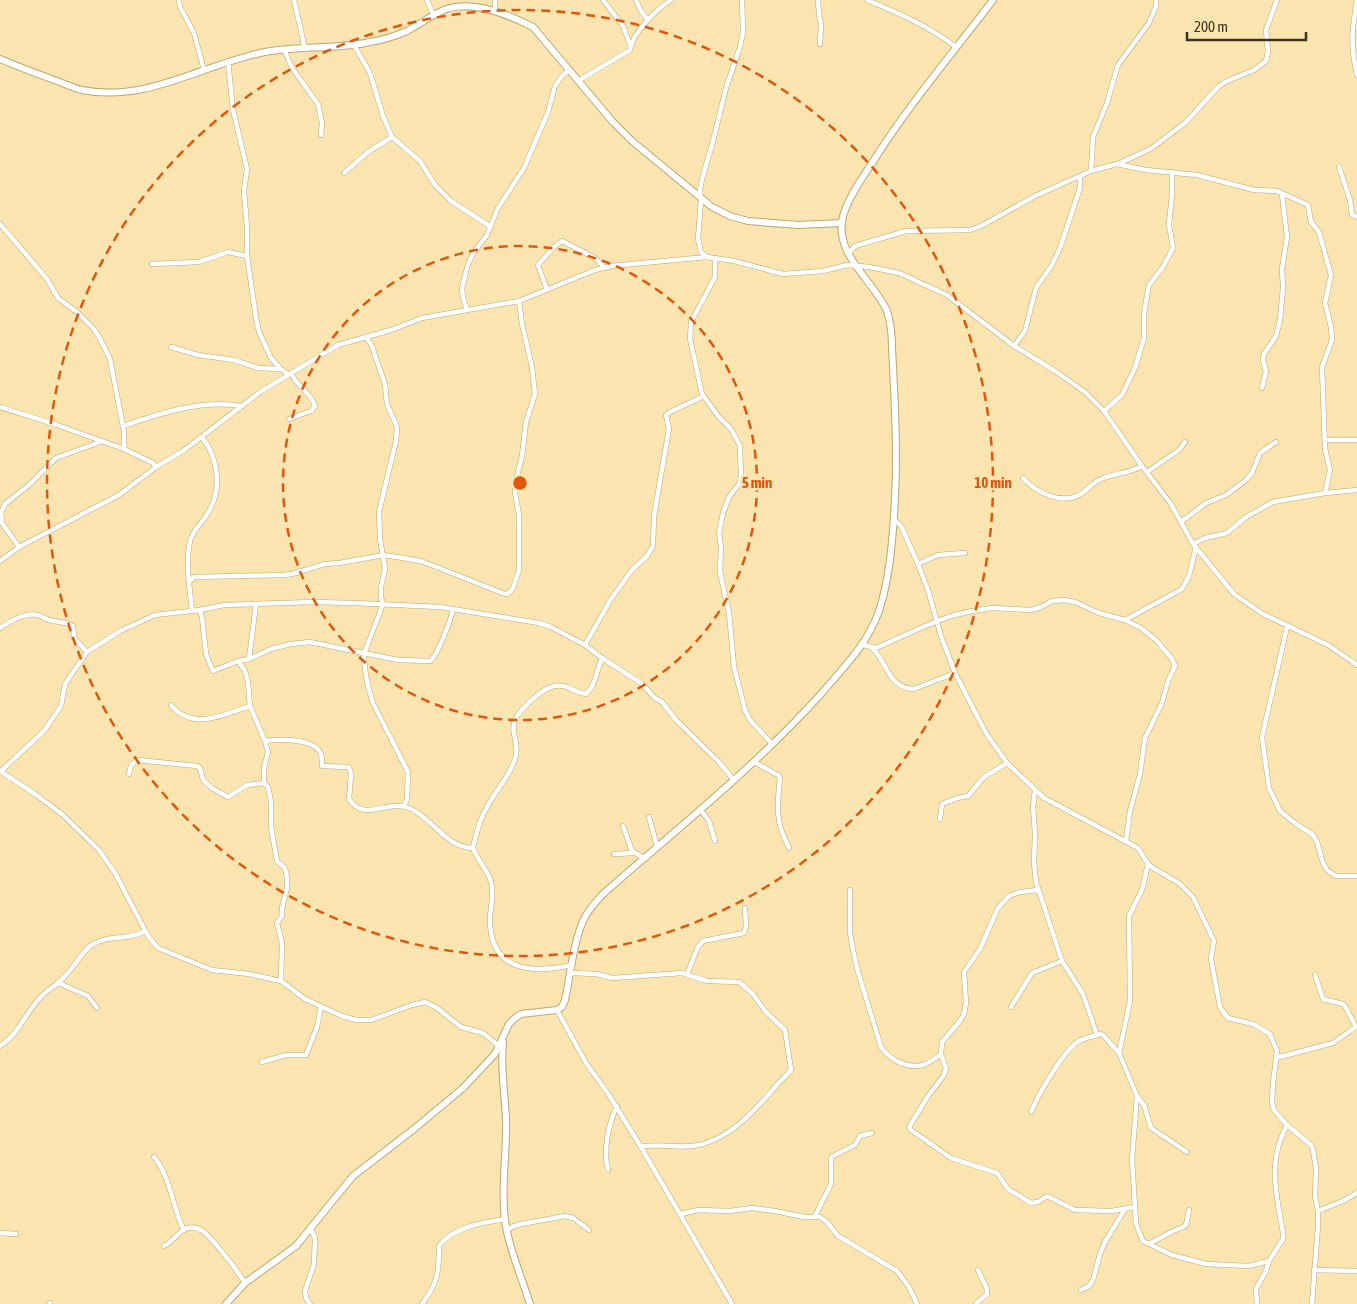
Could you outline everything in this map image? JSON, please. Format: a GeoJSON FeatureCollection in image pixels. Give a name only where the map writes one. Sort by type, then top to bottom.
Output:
{"type":"FeatureCollection","features":[{"type":"Feature","properties":{"kind":"main road"},"geometry":{"type":"LineString","coordinates":[[226,1304],[245,1284],[296,1246],[353,1176],[463,1088],[495,1054],[509,1024],[514,1018],[521,1014],[557,1010],[562,1006],[566,1000],[580,930],[589,910],[603,894],[754,762],[806,710],[863,645],[879,610],[886,584],[890,564],[894,519],[896,452],[890,327],[887,313],[879,298],[855,265],[849,253],[842,233],[842,223],[848,204],[893,130],[993,0]]}},
{"type":"Feature","properties":{"kind":"main road"},"geometry":{"type":"LineString","coordinates":[[0,59],[80,90],[104,93],[135,91],[157,87],[228,61],[264,52],[284,49],[354,46],[404,32],[446,9],[460,5],[476,7],[495,11],[533,27],[552,47],[612,121],[632,141],[684,182],[701,200],[730,216],[748,221],[798,225],[842,223]]}},
{"type":"Feature","properties":{"kind":"main road"},"geometry":{"type":"LineString","coordinates":[[503,1038],[502,1060],[506,1119],[504,1188],[507,1230],[511,1250],[530,1304]]}},
{"type":"Feature","properties":{"kind":"street"},"geometry":{"type":"LineString","coordinates":[[179,0],[180,7],[194,33],[204,70]]}},
{"type":"Feature","properties":{"kind":"street"},"geometry":{"type":"LineString","coordinates":[[294,0],[305,48]]}},
{"type":"Feature","properties":{"kind":"street"},"geometry":{"type":"LineString","coordinates":[[427,0],[434,16]]}},
{"type":"Feature","properties":{"kind":"street"},"geometry":{"type":"LineString","coordinates":[[495,0],[495,11]]}},
{"type":"Feature","properties":{"kind":"street"},"geometry":{"type":"LineString","coordinates":[[578,81],[630,50],[630,40],[623,26],[603,0]]}},
{"type":"Feature","properties":{"kind":"street"},"geometry":{"type":"LineString","coordinates":[[636,0],[641,12],[648,20]]}},
{"type":"Feature","properties":{"kind":"street"},"geometry":{"type":"LineString","coordinates":[[630,40],[648,20],[671,0]]}},
{"type":"Feature","properties":{"kind":"street"},"geometry":{"type":"LineString","coordinates":[[707,257],[698,247],[700,190],[732,69],[740,47],[743,32],[742,0]]}},
{"type":"Feature","properties":{"kind":"street"},"geometry":{"type":"LineString","coordinates":[[818,0],[822,24],[820,44]]}},
{"type":"Feature","properties":{"kind":"street"},"geometry":{"type":"LineString","coordinates":[[867,0],[929,29],[956,47]]}},
{"type":"Feature","properties":{"kind":"street"},"geometry":{"type":"LineString","coordinates":[[1091,171],[1093,137],[1107,103],[1118,65],[1149,23],[1156,6],[1156,0]]}},
{"type":"Feature","properties":{"kind":"street"},"geometry":{"type":"LineString","coordinates":[[849,253],[855,246],[906,230],[970,230],[981,226],[1037,195],[1091,171],[1117,164],[1152,148],[1186,122],[1225,82],[1254,70],[1266,61],[1268,52],[1266,30],[1277,0]]}},
{"type":"Feature","properties":{"kind":"street"},"geometry":{"type":"LineString","coordinates":[[1356,0],[1352,27],[1352,56],[1357,75]]}},
{"type":"Feature","properties":{"kind":"street"},"geometry":{"type":"LineString","coordinates":[[354,46],[370,73],[382,116],[392,137],[420,161],[435,185],[451,202],[491,227]]}},
{"type":"Feature","properties":{"kind":"street"},"geometry":{"type":"LineString","coordinates":[[284,49],[292,68],[318,104],[322,123],[321,135]]}},
{"type":"Feature","properties":{"kind":"street"},"geometry":{"type":"LineString","coordinates":[[228,61],[232,110],[247,169],[244,191],[247,256],[259,332],[271,358],[280,370]]}},
{"type":"Feature","properties":{"kind":"street"},"geometry":{"type":"LineString","coordinates":[[468,310],[463,298],[462,288],[468,264],[491,227],[498,208],[518,178],[532,150],[548,112],[555,86],[569,70]]}},
{"type":"Feature","properties":{"kind":"street"},"geometry":{"type":"LineString","coordinates":[[344,173],[368,152],[392,137]]}},
{"type":"Feature","properties":{"kind":"street"},"geometry":{"type":"LineString","coordinates":[[1117,164],[1146,170],[1197,175],[1254,190],[1270,190],[1308,205],[1311,222],[1318,232],[1330,268],[1330,283],[1325,303],[1332,340],[1322,367],[1322,405],[1330,470],[1325,493]]}},
{"type":"Feature","properties":{"kind":"street"},"geometry":{"type":"LineString","coordinates":[[1339,166],[1350,200],[1352,215],[1357,217]]}},
{"type":"Feature","properties":{"kind":"street"},"geometry":{"type":"LineString","coordinates":[[1104,411],[1122,395],[1135,368],[1144,338],[1144,313],[1149,285],[1163,267],[1173,248],[1169,225],[1172,172]]}},
{"type":"Feature","properties":{"kind":"street"},"geometry":{"type":"LineString","coordinates":[[1014,346],[1025,331],[1036,288],[1052,265],[1060,248],[1080,188],[1080,176]]}},
{"type":"Feature","properties":{"kind":"street"},"geometry":{"type":"LineString","coordinates":[[1262,388],[1266,371],[1263,360],[1264,354],[1276,336],[1280,320],[1283,288],[1282,269],[1287,245],[1287,228],[1282,194]]}},
{"type":"Feature","properties":{"kind":"street"},"geometry":{"type":"LineString","coordinates":[[0,224],[47,279],[58,298],[78,313],[94,329],[110,359],[123,426],[124,449]]}},
{"type":"Feature","properties":{"kind":"street"},"geometry":{"type":"LineString","coordinates":[[547,290],[538,265],[560,242],[566,241],[585,252],[600,262],[604,268]]}},
{"type":"Feature","properties":{"kind":"street"},"geometry":{"type":"LineString","coordinates":[[152,264],[200,262],[228,252],[247,256]]}},
{"type":"Feature","properties":{"kind":"street"},"geometry":{"type":"LineString","coordinates":[[0,561],[19,548],[119,495],[156,467],[183,451],[242,406],[289,374],[338,345],[391,330],[422,318],[519,301],[604,268],[707,257],[734,261],[783,274],[802,274],[855,265],[899,273],[947,295],[1014,346],[1085,392],[1104,411],[1146,472],[1171,504],[1195,545],[1234,594],[1245,603],[1287,627],[1328,645],[1357,665]]}},
{"type":"Feature","properties":{"kind":"street"},"geometry":{"type":"LineString","coordinates":[[714,258],[715,277],[691,322],[690,331],[700,387],[719,417],[731,429],[740,446],[741,478],[739,484],[729,497],[719,533],[721,547],[720,572],[729,613],[734,667],[745,710],[750,720],[772,744]]}},
{"type":"Feature","properties":{"kind":"street"},"geometry":{"type":"LineString","coordinates":[[190,580],[194,577],[292,574],[325,564],[384,555],[421,561],[504,594],[508,593],[513,588],[519,570],[519,515],[515,485],[524,448],[526,422],[534,394],[532,367],[522,324],[519,301]]}},
{"type":"Feature","properties":{"kind":"street"},"geometry":{"type":"LineString","coordinates":[[366,337],[371,344],[384,384],[387,404],[397,427],[396,441],[380,512],[380,539],[385,570],[381,587],[383,604],[364,654],[369,693],[408,772],[407,798],[404,806]]}},
{"type":"Feature","properties":{"kind":"street"},"geometry":{"type":"LineString","coordinates":[[171,347],[198,355],[234,360],[258,368],[280,370],[289,374],[308,393],[315,406],[311,411],[289,418]]}},
{"type":"Feature","properties":{"kind":"street"},"geometry":{"type":"LineString","coordinates":[[585,645],[611,599],[632,570],[647,556],[653,546],[654,516],[669,429],[666,415],[704,396]]}},
{"type":"Feature","properties":{"kind":"street"},"geometry":{"type":"LineString","coordinates":[[123,426],[172,410],[222,403],[242,406]]}},
{"type":"Feature","properties":{"kind":"street"},"geometry":{"type":"LineString","coordinates":[[0,407],[58,425],[100,442],[124,449],[153,463],[156,467]]}},
{"type":"Feature","properties":{"kind":"street"},"geometry":{"type":"LineString","coordinates":[[192,611],[188,553],[196,528],[213,504],[216,488],[216,463],[202,436]]}},
{"type":"Feature","properties":{"kind":"street"},"geometry":{"type":"LineString","coordinates":[[1325,440],[1357,440]]}},
{"type":"Feature","properties":{"kind":"street"},"geometry":{"type":"LineString","coordinates":[[19,548],[2,523],[1,513],[5,504],[29,485],[56,458],[100,442]]}},
{"type":"Feature","properties":{"kind":"street"},"geometry":{"type":"LineString","coordinates":[[1146,472],[1179,450],[1185,442]]}},
{"type":"Feature","properties":{"kind":"street"},"geometry":{"type":"LineString","coordinates":[[1181,522],[1206,503],[1226,495],[1245,481],[1252,473],[1260,453],[1276,442]]}},
{"type":"Feature","properties":{"kind":"street"},"geometry":{"type":"LineString","coordinates":[[1023,478],[1035,488],[1056,498],[1064,499],[1080,494],[1099,479],[1127,473],[1142,466]]}},
{"type":"Feature","properties":{"kind":"street"},"geometry":{"type":"LineString","coordinates":[[1125,620],[1182,589],[1189,576],[1195,545],[1206,538],[1227,533],[1246,517],[1273,502],[1345,490],[1357,490]]}},
{"type":"Feature","properties":{"kind":"street"},"geometry":{"type":"LineString","coordinates":[[894,519],[901,526],[918,564],[955,673],[986,734],[1007,763],[1044,798],[1138,848],[1148,864],[1162,874],[1179,882],[1194,897],[1214,941],[1211,959],[1220,1007],[1228,1018],[1253,1024],[1270,1034],[1277,1051],[1272,1102],[1274,1110],[1286,1125],[1311,1145],[1314,1150],[1316,1169],[1315,1197],[1318,1211],[1312,1304]]}},
{"type":"Feature","properties":{"kind":"street"},"geometry":{"type":"LineString","coordinates":[[918,564],[938,555],[965,553]]}},
{"type":"Feature","properties":{"kind":"street"},"geometry":{"type":"LineString","coordinates":[[863,645],[872,648],[882,646],[951,616],[981,609],[1035,609],[1057,600],[1075,602],[1099,613],[1125,620],[1141,628],[1172,659],[1175,666],[1168,681],[1162,703],[1145,738],[1140,774],[1130,811],[1126,841]]}},
{"type":"Feature","properties":{"kind":"street"},"geometry":{"type":"LineString","coordinates":[[499,1046],[482,1033],[461,1027],[437,1008],[425,1002],[364,1021],[342,1016],[305,999],[281,981],[249,974],[212,970],[158,948],[145,931],[118,878],[98,850],[63,815],[0,771],[44,731],[60,706],[65,684],[87,652],[120,631],[149,617],[224,605],[312,602],[429,606],[539,623],[551,627],[585,645],[641,683],[655,698],[662,702],[676,720],[719,762],[733,779]]}},
{"type":"Feature","properties":{"kind":"street"},"geometry":{"type":"LineString","coordinates":[[249,659],[256,604]]}},
{"type":"Feature","properties":{"kind":"street"},"geometry":{"type":"LineString","coordinates":[[200,610],[206,654],[213,671],[238,661],[249,659],[271,649],[299,642],[316,643],[364,654],[418,661],[432,660],[444,636],[453,610]]}},
{"type":"Feature","properties":{"kind":"street"},"geometry":{"type":"LineString","coordinates":[[0,628],[19,618],[30,615],[36,615],[51,621],[61,621],[72,626],[74,638],[87,652]]}},
{"type":"Feature","properties":{"kind":"street"},"geometry":{"type":"LineString","coordinates":[[1287,627],[1262,737],[1269,788],[1280,811],[1312,834],[1318,842],[1323,863],[1327,870],[1336,876],[1357,876]]}},
{"type":"Feature","properties":{"kind":"street"},"geometry":{"type":"LineString","coordinates":[[872,648],[895,682],[907,689],[914,689],[955,673]]}},
{"type":"Feature","properties":{"kind":"street"},"geometry":{"type":"LineString","coordinates":[[573,964],[551,969],[534,970],[525,968],[500,956],[494,944],[490,924],[492,883],[473,848],[481,818],[516,754],[512,729],[516,718],[538,694],[554,686],[566,686],[586,694],[592,687],[602,658]]}},
{"type":"Feature","properties":{"kind":"street"},"geometry":{"type":"LineString","coordinates":[[238,661],[245,671],[250,706],[265,740],[268,752],[264,768],[264,783],[268,787],[271,802],[271,827],[277,861],[285,868],[287,878],[288,888],[282,908],[282,916],[277,922],[282,943],[281,981]]}},
{"type":"Feature","properties":{"kind":"street"},"geometry":{"type":"LineString","coordinates":[[171,705],[180,714],[192,720],[215,718],[250,706]]}},
{"type":"Feature","properties":{"kind":"street"},"geometry":{"type":"LineString","coordinates":[[265,740],[288,740],[308,744],[316,748],[321,754],[322,766],[349,767],[351,774],[349,799],[358,809],[370,811],[391,805],[404,806],[416,812],[437,831],[458,845],[473,848]]}},
{"type":"Feature","properties":{"kind":"street"},"geometry":{"type":"LineString","coordinates":[[129,774],[131,765],[137,760],[197,766],[200,768],[203,780],[212,788],[228,797],[247,785],[264,783]]}},
{"type":"Feature","properties":{"kind":"street"},"geometry":{"type":"LineString","coordinates":[[754,762],[778,774],[780,778],[777,813],[788,848]]}},
{"type":"Feature","properties":{"kind":"street"},"geometry":{"type":"LineString","coordinates":[[940,819],[942,804],[968,796],[984,777],[1007,763]]}},
{"type":"Feature","properties":{"kind":"street"},"geometry":{"type":"LineString","coordinates":[[1035,790],[1033,806],[1035,834],[1034,863],[1038,890],[1062,961],[1086,1000],[1097,1035]]}},
{"type":"Feature","properties":{"kind":"street"},"geometry":{"type":"LineString","coordinates":[[700,809],[709,821],[715,841]]}},
{"type":"Feature","properties":{"kind":"street"},"geometry":{"type":"LineString","coordinates":[[649,817],[657,846]]}},
{"type":"Feature","properties":{"kind":"street"},"geometry":{"type":"LineString","coordinates":[[623,826],[630,848],[644,858]]}},
{"type":"Feature","properties":{"kind":"street"},"geometry":{"type":"LineString","coordinates":[[614,854],[635,853]]}},
{"type":"Feature","properties":{"kind":"street"},"geometry":{"type":"LineString","coordinates":[[1119,1053],[1130,1002],[1131,968],[1128,924],[1132,910],[1142,890],[1148,864]]}},
{"type":"Feature","properties":{"kind":"street"},"geometry":{"type":"LineString","coordinates":[[850,890],[850,933],[853,950],[881,1047],[895,1061],[915,1066],[924,1064],[941,1054]]}},
{"type":"Feature","properties":{"kind":"street"},"geometry":{"type":"LineString","coordinates":[[1038,890],[1020,892],[1009,896],[998,908],[980,949],[964,972],[966,1003],[964,1014],[942,1042],[941,1054],[945,1063],[944,1075],[910,1124],[911,1130],[951,1158],[997,1173],[1008,1189],[1031,1203],[1038,1202],[1049,1196],[1075,1210],[1125,1210],[1134,1207]]}},
{"type":"Feature","properties":{"kind":"street"},"geometry":{"type":"LineString","coordinates":[[687,974],[698,947],[703,941],[744,933],[746,926],[745,908]]}},
{"type":"Feature","properties":{"kind":"street"},"geometry":{"type":"LineString","coordinates":[[0,1046],[7,1042],[39,998],[59,982],[86,950],[95,943],[112,938],[138,936],[145,931]]}},
{"type":"Feature","properties":{"kind":"street"},"geometry":{"type":"LineString","coordinates":[[1011,1007],[1032,973],[1062,961]]}},
{"type":"Feature","properties":{"kind":"street"},"geometry":{"type":"LineString","coordinates":[[571,973],[598,974],[612,978],[674,973],[687,974],[707,980],[735,981],[744,984],[765,1011],[785,1030],[791,1070],[728,1133],[691,1146],[656,1144],[642,1147]]}},
{"type":"Feature","properties":{"kind":"street"},"geometry":{"type":"LineString","coordinates":[[1276,1058],[1333,1043],[1357,1027],[1343,1004],[1323,999],[1315,976]]}},
{"type":"Feature","properties":{"kind":"street"},"geometry":{"type":"LineString","coordinates":[[59,982],[88,996],[97,1008]]}},
{"type":"Feature","properties":{"kind":"street"},"geometry":{"type":"LineString","coordinates":[[262,1062],[286,1055],[306,1055],[317,1027],[322,1007]]}},
{"type":"Feature","properties":{"kind":"street"},"geometry":{"type":"LineString","coordinates":[[557,1010],[586,1062],[642,1147],[732,1304]]}},
{"type":"Feature","properties":{"kind":"street"},"geometry":{"type":"LineString","coordinates":[[1031,1112],[1038,1096],[1057,1066],[1071,1049],[1078,1042],[1101,1034],[1119,1053],[1137,1096],[1144,1106],[1151,1128],[1187,1152]]}},
{"type":"Feature","properties":{"kind":"street"},"geometry":{"type":"LineString","coordinates":[[1137,1096],[1132,1159],[1134,1207],[1138,1232],[1143,1241],[1172,1255],[1206,1264],[1249,1266],[1269,1261]]}},
{"type":"Feature","properties":{"kind":"street"},"geometry":{"type":"LineString","coordinates":[[608,1170],[605,1151],[611,1118],[616,1106]]}},
{"type":"Feature","properties":{"kind":"street"},"geometry":{"type":"LineString","coordinates":[[1258,1304],[1256,1289],[1269,1261],[1283,1239],[1274,1175],[1279,1140],[1286,1125]]}},
{"type":"Feature","properties":{"kind":"street"},"geometry":{"type":"LineString","coordinates":[[815,1216],[831,1184],[831,1158],[855,1145],[860,1136],[872,1133]]}},
{"type":"Feature","properties":{"kind":"street"},"geometry":{"type":"LineString","coordinates":[[154,1157],[161,1165],[177,1215],[184,1230]]}},
{"type":"Feature","properties":{"kind":"street"},"geometry":{"type":"LineString","coordinates":[[1318,1211],[1343,1202],[1357,1193]]}},
{"type":"Feature","properties":{"kind":"street"},"geometry":{"type":"LineString","coordinates":[[681,1214],[698,1210],[730,1211],[752,1208],[804,1217],[815,1216],[824,1219],[838,1236],[896,1271],[909,1287],[917,1304]]}},
{"type":"Feature","properties":{"kind":"street"},"geometry":{"type":"LineString","coordinates":[[1081,1290],[1093,1280],[1103,1248],[1125,1210]]}},
{"type":"Feature","properties":{"kind":"street"},"geometry":{"type":"LineString","coordinates":[[1149,1244],[1186,1225],[1189,1210]]}},
{"type":"Feature","properties":{"kind":"street"},"geometry":{"type":"LineString","coordinates":[[507,1230],[521,1224],[565,1216],[573,1218],[589,1230]]}},
{"type":"Feature","properties":{"kind":"street"},"geometry":{"type":"LineString","coordinates":[[422,1304],[436,1282],[440,1256],[439,1246],[443,1241],[466,1228],[492,1221],[506,1220],[521,1224]]}},
{"type":"Feature","properties":{"kind":"street"},"geometry":{"type":"LineString","coordinates":[[164,1246],[184,1230],[196,1228],[209,1236],[235,1267],[245,1284]]}},
{"type":"Feature","properties":{"kind":"street"},"geometry":{"type":"LineString","coordinates":[[310,1304],[306,1298],[305,1291],[314,1264],[315,1238],[311,1229]]}},
{"type":"Feature","properties":{"kind":"street"},"geometry":{"type":"LineString","coordinates":[[0,1233],[16,1234]]}},
{"type":"Feature","properties":{"kind":"street"},"geometry":{"type":"LineString","coordinates":[[976,1304],[988,1294],[978,1270]]}},
{"type":"Feature","properties":{"kind":"street"},"geometry":{"type":"LineString","coordinates":[[1314,1270],[1357,1271]]}}]}
